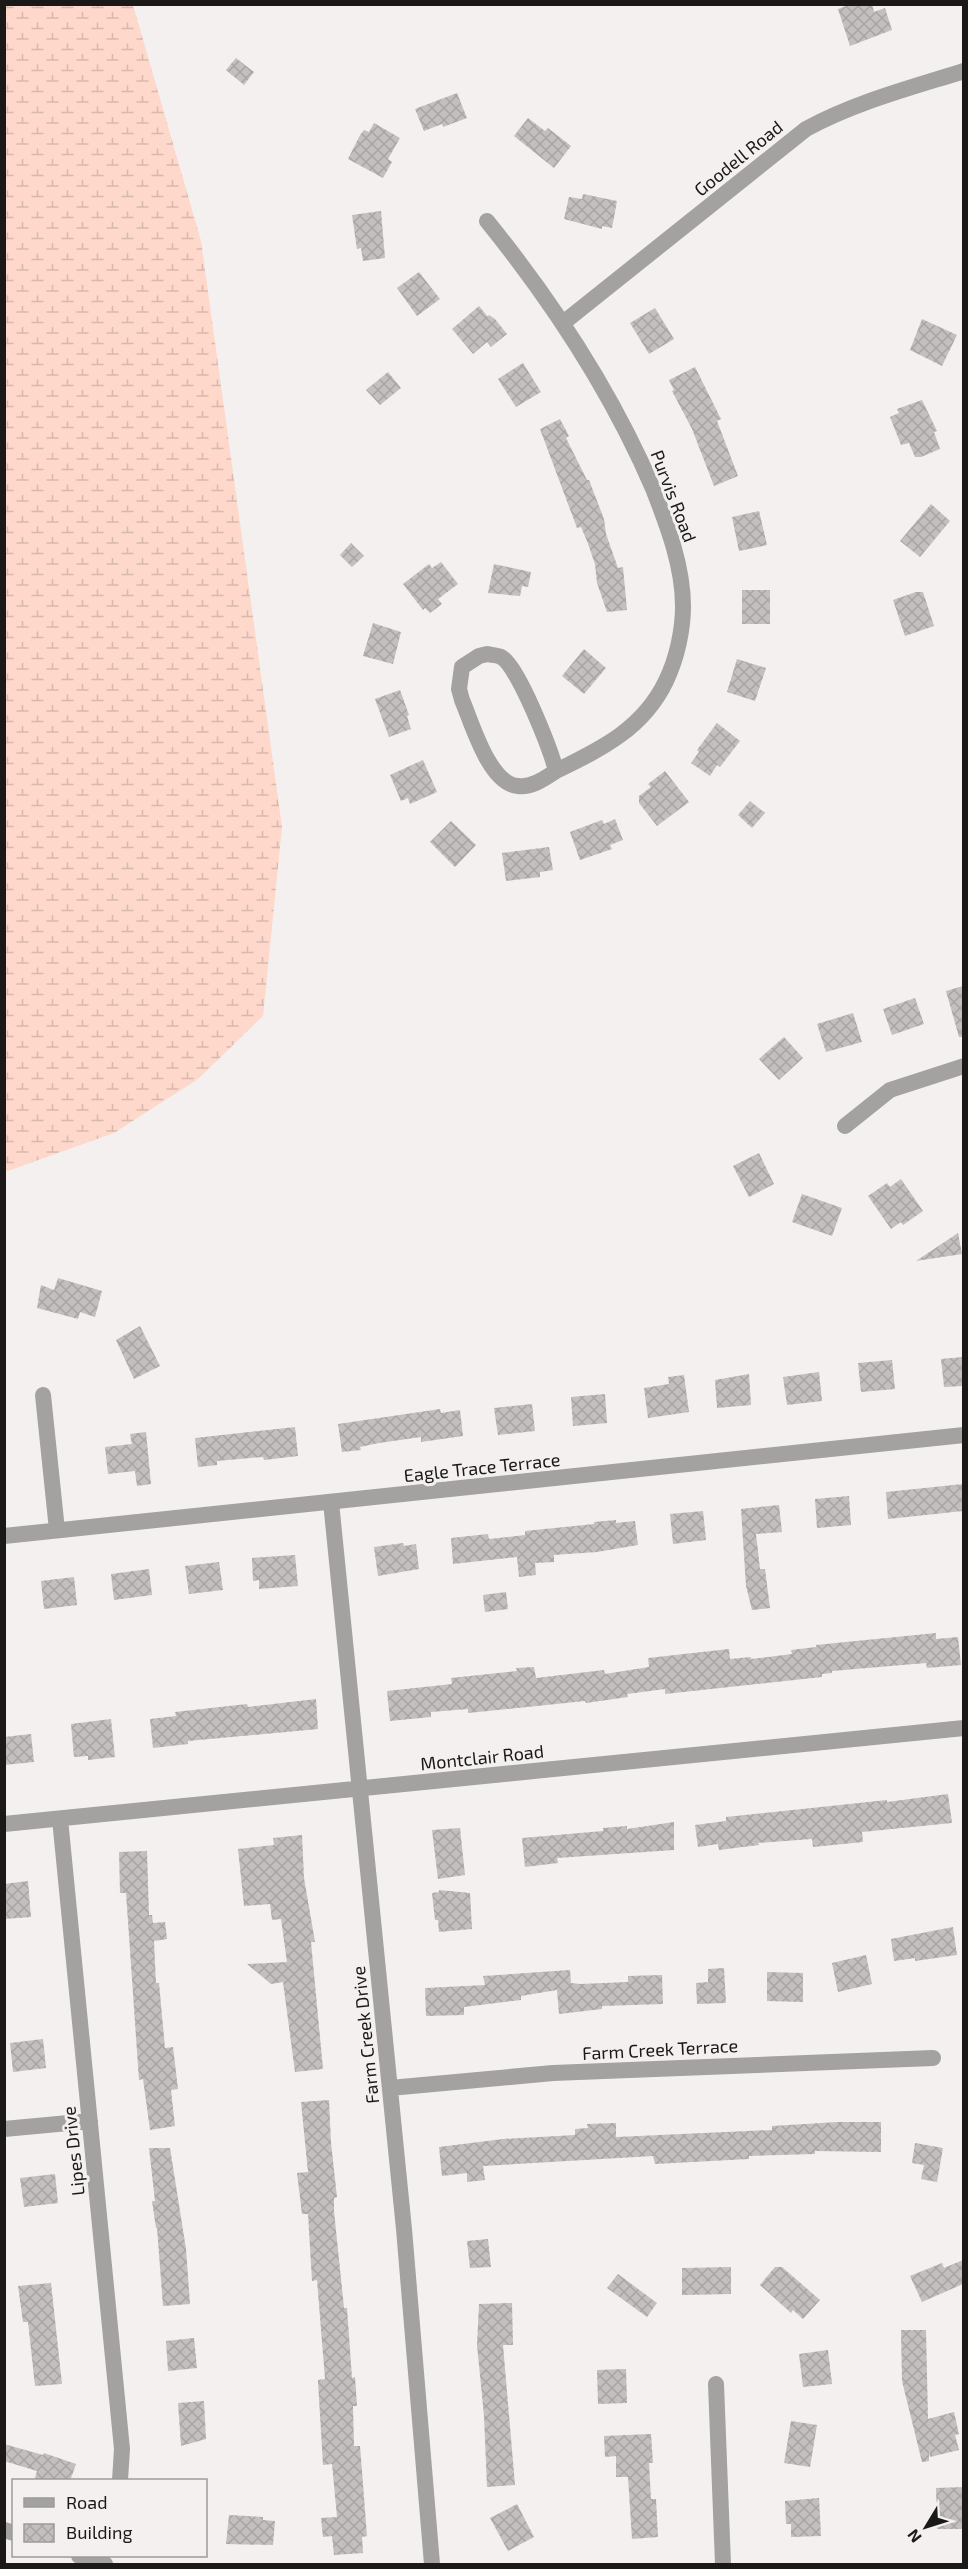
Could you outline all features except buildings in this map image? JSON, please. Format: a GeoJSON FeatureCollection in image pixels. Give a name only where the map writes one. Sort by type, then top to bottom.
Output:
{"type":"FeatureCollection","features":[{"type":"Feature","properties":{"kind":"street","name":"Goodell Road"},"geometry":{"type":"LineString","coordinates":[[563,323],[806,129],[864,102],[963,71]]}},
{"type":"Feature","properties":{"kind":"street","name":"Purvis Road"},"geometry":{"type":"LineString","coordinates":[[487,221],[533,278],[609,398],[648,479],[662,513],[678,564],[683,606],[679,644],[666,681],[650,707],[630,729],[607,746],[534,784],[518,787],[499,778],[490,764],[462,700],[460,675],[462,667],[466,662],[487,654],[501,657],[513,668],[551,751],[556,771]]}},
{"type":"Feature","properties":{"kind":"street"},"geometry":{"type":"LineString","coordinates":[[845,1126],[890,1090],[963,1066]]}},
{"type":"Feature","properties":{"kind":"street"},"geometry":{"type":"LineString","coordinates":[[43,1395],[57,1530]]}},
{"type":"Feature","properties":{"kind":"street","name":"Eagle Trace Terrace"},"geometry":{"type":"LineString","coordinates":[[4,1536],[963,1436]]}},
{"type":"Feature","properties":{"kind":"street","name":"Farm Creek Drive"},"geometry":{"type":"LineString","coordinates":[[331,1502],[390,2088],[432,2565]]}},
{"type":"Feature","properties":{"kind":"street","name":"Montclair Road"},"geometry":{"type":"LineString","coordinates":[[4,1824],[963,1728]]}},
{"type":"Feature","properties":{"kind":"street","name":"Lipes Drive"},"geometry":{"type":"LineString","coordinates":[[60,1819],[122,2449],[120,2479]]}},
{"type":"Feature","properties":{"kind":"street","name":"Farm Creek Terrace"},"geometry":{"type":"LineString","coordinates":[[390,2088],[553,2073],[933,2058]]}},
{"type":"Feature","properties":{"kind":"street"},"geometry":{"type":"LineString","coordinates":[[4,2129],[90,2121]]}},
{"type":"Feature","properties":{"kind":"street"},"geometry":{"type":"LineString","coordinates":[[716,2384],[723,2565]]}},
{"type":"Feature","properties":{"kind":"street"},"geometry":{"type":"LineString","coordinates":[[84,2557],[100,2560]]}},
{"type":"Feature","properties":{"kind":"green space"},"geometry":{"type":"Polygon","coordinates":[[[4,5],[133,5],[201,241],[282,827],[263,1016],[198,1079],[114,1133],[5,1172],[4,5]]]}}]}
